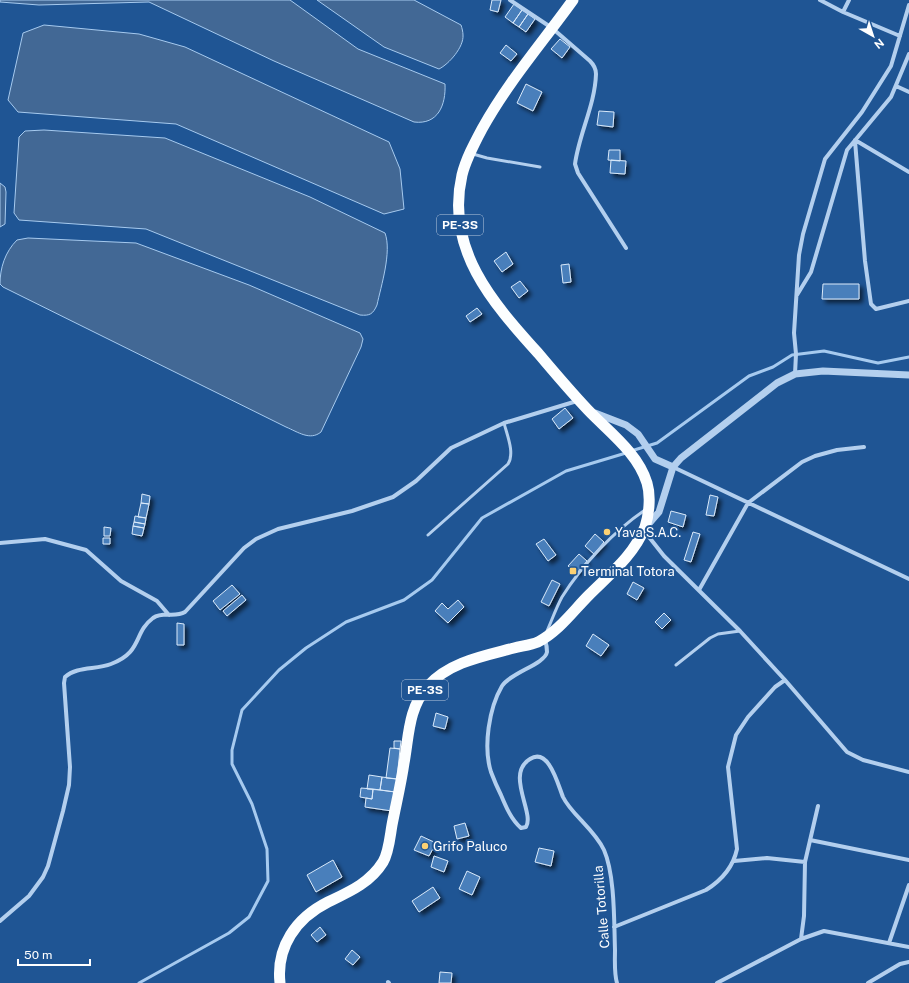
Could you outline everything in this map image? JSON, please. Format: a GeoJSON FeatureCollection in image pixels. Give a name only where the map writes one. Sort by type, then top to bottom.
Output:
{"type":"FeatureCollection","features":[{"type":"Feature","properties":{"kind":"highway","name":"PE-3S"},"geometry":{"type":"LineString","coordinates":[[280,983],[279,971],[281,954],[288,938],[297,924],[325,904],[349,893],[364,883],[385,860],[405,762],[410,721],[416,702],[428,686],[446,670],[474,659],[537,642],[545,637],[566,621],[588,596],[628,557],[644,530],[649,508],[648,485],[638,464],[611,431],[579,400],[491,298],[469,261],[463,241],[459,217],[459,196],[462,174],[470,152],[491,113],[524,63],[573,0]]}},
{"type":"Feature","properties":{"kind":"street"},"geometry":{"type":"LineString","coordinates":[[510,0],[552,28],[595,67],[596,74],[593,95],[575,164],[578,173],[626,248]]}},
{"type":"Feature","properties":{"kind":"street"},"geometry":{"type":"LineString","coordinates":[[820,0],[843,12],[900,36]]}},
{"type":"Feature","properties":{"kind":"street"},"geometry":{"type":"LineString","coordinates":[[843,12],[849,0]]}},
{"type":"Feature","properties":{"kind":"street"},"geometry":{"type":"LineString","coordinates":[[795,374],[796,354],[794,333],[799,255],[803,234],[825,159],[862,112],[891,66],[909,5]]}},
{"type":"Feature","properties":{"kind":"street"},"geometry":{"type":"LineString","coordinates":[[796,296],[811,272],[848,150],[854,140],[883,108],[896,86],[909,54]]}},
{"type":"Feature","properties":{"kind":"street"},"geometry":{"type":"LineString","coordinates":[[896,86],[909,92]]}},
{"type":"Feature","properties":{"kind":"street"},"geometry":{"type":"LineString","coordinates":[[854,140],[909,172]]}},
{"type":"Feature","properties":{"kind":"street"},"geometry":{"type":"LineString","coordinates":[[854,140],[865,261],[872,304],[876,309],[909,301]]}},
{"type":"Feature","properties":{"kind":"street"},"geometry":{"type":"LineString","coordinates":[[909,375],[823,371],[795,374],[777,383],[681,458],[673,467],[659,512],[644,530],[664,556],[740,631],[785,680],[847,752],[863,760],[909,772]]}},
{"type":"Feature","properties":{"kind":"street"},"geometry":{"type":"LineString","coordinates":[[0,921],[29,896],[43,877],[48,866],[63,810],[69,786],[70,767],[65,677],[71,672],[109,665],[129,656],[150,620],[159,614],[182,614],[185,612],[244,548],[256,539],[278,528],[352,511],[393,497],[416,481],[451,448],[504,423],[579,400]]}},
{"type":"Feature","properties":{"kind":"street"},"geometry":{"type":"LineString","coordinates":[[589,411],[626,425],[638,434],[655,459],[909,579]]}},
{"type":"Feature","properties":{"kind":"street"},"geometry":{"type":"LineString","coordinates":[[699,590],[748,503],[808,459],[837,450],[864,447]]}},
{"type":"Feature","properties":{"kind":"street"},"geometry":{"type":"LineString","coordinates":[[0,543],[45,539],[86,550],[121,581],[157,601],[169,614]]}},
{"type":"Feature","properties":{"kind":"street","name":"Calle Totorilla"},"geometry":{"type":"LineString","coordinates":[[545,637],[547,652],[544,658],[519,672],[503,685],[495,701],[489,727],[488,746],[491,771],[514,821],[522,828],[526,827],[529,823],[520,782],[521,770],[529,759],[538,757],[543,759],[553,769],[565,800],[592,831],[604,850],[610,876],[617,983]]}},
{"type":"Feature","properties":{"kind":"street"},"geometry":{"type":"LineString","coordinates":[[614,927],[706,890],[716,884],[734,860],[737,849],[728,767],[736,735],[748,717],[775,687],[785,680]]}},
{"type":"Feature","properties":{"kind":"street"},"geometry":{"type":"LineString","coordinates":[[801,939],[804,916],[805,862],[818,806]]}},
{"type":"Feature","properties":{"kind":"street"},"geometry":{"type":"LineString","coordinates":[[810,840],[909,860]]}},
{"type":"Feature","properties":{"kind":"street"},"geometry":{"type":"LineString","coordinates":[[734,860],[767,858],[805,862]]}},
{"type":"Feature","properties":{"kind":"street"},"geometry":{"type":"LineString","coordinates":[[889,943],[909,886]]}},
{"type":"Feature","properties":{"kind":"street"},"geometry":{"type":"LineString","coordinates":[[717,983],[801,939],[824,931],[909,947]]}},
{"type":"Feature","properties":{"kind":"street"},"geometry":{"type":"LineString","coordinates":[[868,983],[900,964],[909,962]]}},
{"type":"Feature","properties":{"kind":"lane"},"geometry":{"type":"LineString","coordinates":[[470,152],[487,158],[540,167]]}},
{"type":"Feature","properties":{"kind":"lane"},"geometry":{"type":"LineString","coordinates":[[428,535],[512,459],[504,423]]}},
{"type":"Feature","properties":{"kind":"lane"},"geometry":{"type":"LineString","coordinates":[[545,637],[562,598],[572,584],[628,522],[649,508]]}},
{"type":"Feature","properties":{"kind":"lane"},"geometry":{"type":"LineString","coordinates":[[676,665],[714,636],[740,631]]}},
{"type":"Feature","properties":{"kind":"water"},"geometry":{"type":"Polygon","coordinates":[[[0,0],[290,0],[358,49],[445,84],[444,99],[439,112],[435,117],[422,122],[414,122],[274,61],[149,2],[39,5],[0,2],[0,0]]]}},
{"type":"Feature","properties":{"kind":"water"},"geometry":{"type":"Polygon","coordinates":[[[317,0],[414,0],[461,25],[463,40],[455,55],[439,69],[384,47],[317,0]]]}},
{"type":"Feature","properties":{"kind":"water"},"geometry":{"type":"Polygon","coordinates":[[[44,25],[139,34],[185,47],[389,142],[400,169],[404,209],[384,214],[176,124],[18,112],[8,100],[23,33],[44,25]]]}},
{"type":"Feature","properties":{"kind":"water"},"geometry":{"type":"Polygon","coordinates":[[[44,130],[165,138],[310,197],[385,233],[387,241],[387,259],[376,308],[371,314],[360,315],[146,229],[19,220],[14,213],[19,137],[25,131],[44,130]]]}},
{"type":"Feature","properties":{"kind":"water"},"geometry":{"type":"Polygon","coordinates":[[[0,183],[5,187],[6,192],[5,224],[0,227],[0,183]]]}},
{"type":"Feature","properties":{"kind":"water"},"geometry":{"type":"Polygon","coordinates":[[[28,238],[136,243],[249,285],[360,333],[363,339],[361,347],[321,432],[317,435],[308,436],[295,431],[3,287],[0,284],[0,278],[6,255],[17,240],[28,238]]]}},
{"type":"Feature","properties":{"kind":"building"},"geometry":{"type":"Polygon","coordinates":[[[492,0],[501,0],[498,12],[490,10],[492,0]]]}},
{"type":"Feature","properties":{"kind":"building"},"geometry":{"type":"Polygon","coordinates":[[[514,4],[522,10],[513,23],[505,17],[514,4]]]}},
{"type":"Feature","properties":{"kind":"building"},"geometry":{"type":"Polygon","coordinates":[[[522,10],[528,14],[519,27],[513,23],[522,10]]]}},
{"type":"Feature","properties":{"kind":"building"},"geometry":{"type":"Polygon","coordinates":[[[528,14],[535,19],[526,32],[519,27],[528,14]]]}},
{"type":"Feature","properties":{"kind":"building"},"geometry":{"type":"Polygon","coordinates":[[[560,39],[570,47],[562,58],[551,49],[560,39]]]}},
{"type":"Feature","properties":{"kind":"building"},"geometry":{"type":"Polygon","coordinates":[[[506,45],[517,54],[511,61],[500,53],[506,45]]]}},
{"type":"Feature","properties":{"kind":"building"},"geometry":{"type":"Polygon","coordinates":[[[526,84],[542,92],[533,111],[517,103],[526,84]]]}},
{"type":"Feature","properties":{"kind":"building"},"geometry":{"type":"Polygon","coordinates":[[[599,111],[614,112],[613,127],[597,125],[599,111]]]}},
{"type":"Feature","properties":{"kind":"building"},"geometry":{"type":"Polygon","coordinates":[[[609,150],[620,150],[620,161],[608,160],[609,150]]]}},
{"type":"Feature","properties":{"kind":"building"},"geometry":{"type":"Polygon","coordinates":[[[611,160],[626,161],[625,174],[610,173],[611,160]]]}},
{"type":"Feature","properties":{"kind":"building"},"geometry":{"type":"Polygon","coordinates":[[[506,252],[513,264],[502,272],[494,261],[506,252]]]}},
{"type":"Feature","properties":{"kind":"building"},"geometry":{"type":"Polygon","coordinates":[[[569,264],[571,282],[563,283],[561,265],[569,264]]]}},
{"type":"Feature","properties":{"kind":"building"},"geometry":{"type":"Polygon","coordinates":[[[520,281],[528,291],[519,298],[511,287],[520,281]]]}},
{"type":"Feature","properties":{"kind":"building"},"geometry":{"type":"Polygon","coordinates":[[[823,284],[859,284],[859,299],[822,299],[823,284]]]}},
{"type":"Feature","properties":{"kind":"building"},"geometry":{"type":"Polygon","coordinates":[[[477,308],[482,314],[470,322],[466,316],[477,308]]]}},
{"type":"Feature","properties":{"kind":"building"},"geometry":{"type":"Polygon","coordinates":[[[565,408],[573,418],[559,429],[552,419],[565,408]]]}},
{"type":"Feature","properties":{"kind":"building"},"geometry":{"type":"Polygon","coordinates":[[[142,494],[150,496],[149,504],[141,503],[142,494]]]}},
{"type":"Feature","properties":{"kind":"building"},"geometry":{"type":"Polygon","coordinates":[[[710,495],[718,497],[714,516],[706,515],[710,495]]]}},
{"type":"Feature","properties":{"kind":"building"},"geometry":{"type":"Polygon","coordinates":[[[141,503],[149,504],[146,518],[138,517],[141,503]]]}},
{"type":"Feature","properties":{"kind":"building"},"geometry":{"type":"Polygon","coordinates":[[[671,511],[686,515],[683,527],[668,522],[671,511]]]}},
{"type":"Feature","properties":{"kind":"building"},"geometry":{"type":"Polygon","coordinates":[[[135,516],[146,518],[145,524],[134,522],[135,516]]]}},
{"type":"Feature","properties":{"kind":"building"},"geometry":{"type":"Polygon","coordinates":[[[134,522],[145,524],[144,528],[133,526],[134,522]]]}},
{"type":"Feature","properties":{"kind":"building"},"geometry":{"type":"Polygon","coordinates":[[[133,526],[144,528],[142,536],[132,534],[133,526]]]}},
{"type":"Feature","properties":{"kind":"building"},"geometry":{"type":"Polygon","coordinates":[[[104,527],[111,528],[110,536],[104,536],[104,527]]]}},
{"type":"Feature","properties":{"kind":"building"},"geometry":{"type":"Polygon","coordinates":[[[693,532],[700,534],[691,562],[684,560],[693,532]]]}},
{"type":"Feature","properties":{"kind":"building"},"geometry":{"type":"Polygon","coordinates":[[[595,534],[604,542],[594,554],[585,546],[595,534]]]}},
{"type":"Feature","properties":{"kind":"building"},"geometry":{"type":"Polygon","coordinates":[[[103,538],[110,538],[110,544],[103,544],[103,538]]]}},
{"type":"Feature","properties":{"kind":"building"},"geometry":{"type":"Polygon","coordinates":[[[544,539],[556,555],[548,561],[536,544],[544,539]]]}},
{"type":"Feature","properties":{"kind":"building"},"geometry":{"type":"Polygon","coordinates":[[[579,554],[587,561],[577,573],[568,566],[579,554]]]}},
{"type":"Feature","properties":{"kind":"building"},"geometry":{"type":"Polygon","coordinates":[[[552,580],[560,584],[549,606],[541,602],[552,580]]]}},
{"type":"Feature","properties":{"kind":"building"},"geometry":{"type":"Polygon","coordinates":[[[633,582],[644,588],[637,600],[627,594],[633,582]]]}},
{"type":"Feature","properties":{"kind":"building"},"geometry":{"type":"Polygon","coordinates":[[[232,585],[240,594],[220,610],[213,601],[232,585]]]}},
{"type":"Feature","properties":{"kind":"building"},"geometry":{"type":"Polygon","coordinates":[[[242,595],[246,600],[227,616],[223,611],[242,595]]]}},
{"type":"Feature","properties":{"kind":"building"},"geometry":{"type":"Polygon","coordinates":[[[458,600],[464,607],[448,623],[435,611],[442,603],[448,609],[458,600]]]}},
{"type":"Feature","properties":{"kind":"building"},"geometry":{"type":"Polygon","coordinates":[[[664,613],[671,620],[662,629],[655,622],[664,613]]]}},
{"type":"Feature","properties":{"kind":"building"},"geometry":{"type":"Polygon","coordinates":[[[177,623],[184,624],[184,645],[177,645],[177,623]]]}},
{"type":"Feature","properties":{"kind":"building"},"geometry":{"type":"Polygon","coordinates":[[[593,634],[609,645],[601,656],[586,646],[593,634]]]}},
{"type":"Feature","properties":{"kind":"building"},"geometry":{"type":"Polygon","coordinates":[[[436,713],[448,717],[445,729],[433,726],[436,713]]]}},
{"type":"Feature","properties":{"kind":"building"},"geometry":{"type":"Polygon","coordinates":[[[394,741],[401,741],[400,749],[394,748],[394,741]]]}},
{"type":"Feature","properties":{"kind":"building"},"geometry":{"type":"Polygon","coordinates":[[[390,748],[400,749],[397,779],[386,778],[390,748]]]}},
{"type":"Feature","properties":{"kind":"building"},"geometry":{"type":"Polygon","coordinates":[[[369,775],[382,777],[380,790],[367,789],[369,775]]]}},
{"type":"Feature","properties":{"kind":"building"},"geometry":{"type":"Polygon","coordinates":[[[382,777],[397,779],[395,792],[380,790],[382,777]]]}},
{"type":"Feature","properties":{"kind":"building"},"geometry":{"type":"Polygon","coordinates":[[[361,788],[373,789],[372,799],[360,797],[361,788]]]}},
{"type":"Feature","properties":{"kind":"building"},"geometry":{"type":"Polygon","coordinates":[[[373,789],[395,792],[392,811],[365,807],[366,798],[372,799],[373,789]]]}},
{"type":"Feature","properties":{"kind":"building"},"geometry":{"type":"Polygon","coordinates":[[[465,823],[469,836],[457,839],[454,826],[465,823]]]}},
{"type":"Feature","properties":{"kind":"building","name":"Grifo Paluco"},"geometry":{"type":"Polygon","coordinates":[[[421,836],[436,843],[429,856],[414,850],[421,836]]]}},
{"type":"Feature","properties":{"kind":"building"},"geometry":{"type":"Polygon","coordinates":[[[539,848],[554,851],[551,866],[535,862],[539,848]]]}},
{"type":"Feature","properties":{"kind":"building"},"geometry":{"type":"Polygon","coordinates":[[[434,856],[448,861],[444,872],[431,867],[434,856]]]}},
{"type":"Feature","properties":{"kind":"building"},"geometry":{"type":"Polygon","coordinates":[[[333,860],[342,877],[316,892],[307,875],[333,860]]]}},
{"type":"Feature","properties":{"kind":"building"},"geometry":{"type":"Polygon","coordinates":[[[467,871],[480,877],[472,895],[459,889],[467,871]]]}},
{"type":"Feature","properties":{"kind":"building"},"geometry":{"type":"Polygon","coordinates":[[[433,887],[440,898],[419,912],[412,901],[433,887]]]}},
{"type":"Feature","properties":{"kind":"building"},"geometry":{"type":"Polygon","coordinates":[[[320,927],[326,935],[317,942],[311,935],[320,927]]]}},
{"type":"Feature","properties":{"kind":"building"},"geometry":{"type":"Polygon","coordinates":[[[352,950],[360,957],[353,965],[345,959],[352,950]]]}},
{"type":"Feature","properties":{"kind":"building"},"geometry":{"type":"Polygon","coordinates":[[[440,972],[452,973],[451,983],[439,983],[440,972]]]}},
{"type":"Feature","properties":{"kind":"waterway"},"geometry":{"type":"LineString","coordinates":[[631,451],[657,443],[749,376],[773,367],[792,355],[824,351],[878,363],[909,357]]}},
{"type":"Feature","properties":{"kind":"waterway"},"geometry":{"type":"LineString","coordinates":[[139,983],[229,933],[249,917],[268,881],[267,849],[252,804],[232,764],[232,750],[242,710],[279,670],[306,648],[346,622],[404,600],[432,580],[482,518],[566,471],[626,453]]}},
{"type":"Feature","properties":{"kind":"place","name":"Yava S.A.C."},"geometry":{"type":"Point","coordinates":[607,532]}},
{"type":"Feature","properties":{"kind":"place","name":"Terminal Totora"},"geometry":{"type":"Point","coordinates":[573,571]}},
{"type":"Feature","properties":{"kind":"place","name":"Grifo Paluco"},"geometry":{"type":"Point","coordinates":[425,846]}}]}
